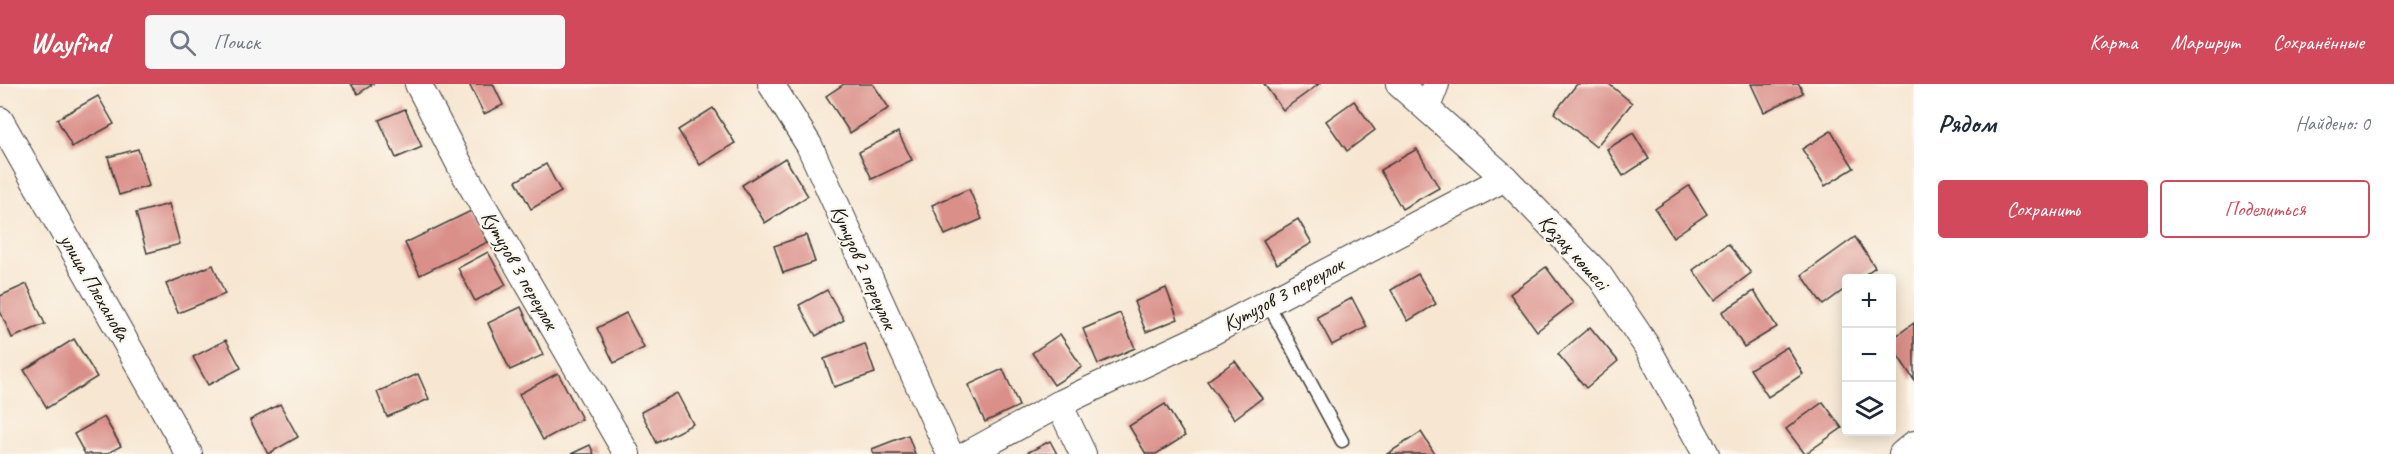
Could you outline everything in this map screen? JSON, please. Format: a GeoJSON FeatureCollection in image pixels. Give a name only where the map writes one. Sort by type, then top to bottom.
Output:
{"type":"FeatureCollection","features":[{"type":"Feature","properties":{"kind":"street","name":"Кутузов 3 переулок"},"geometry":{"type":"LineString","coordinates":[[418,84],[464,173],[627,454]]}},
{"type":"Feature","properties":{"kind":"street","name":"Кутузов 2 переулок"},"geometry":{"type":"LineString","coordinates":[[771,84],[809,145],[950,454]]}},
{"type":"Feature","properties":{"kind":"street","name":"Қазақ көшесі"},"geometry":{"type":"LineString","coordinates":[[1399,84],[1431,96],[1505,178],[1599,275],[1646,345],[1706,454]]}},
{"type":"Feature","properties":{"kind":"street","name":"улица Плеханова"},"geometry":{"type":"LineString","coordinates":[[0,120],[189,454]]}},
{"type":"Feature","properties":{"kind":"street","name":"Кутузов 3 переулок"},"geometry":{"type":"LineString","coordinates":[[968,454],[1059,404],[1210,333],[1505,178]]}},
{"type":"Feature","properties":{"kind":"street"},"geometry":{"type":"LineString","coordinates":[[1059,404],[1083,454]]}},
{"type":"Feature","properties":{"kind":"street"},"geometry":{"type":"LineString","coordinates":[[1902,454],[1914,444]]}},
{"type":"Feature","properties":{"kind":"lane"},"geometry":{"type":"LineString","coordinates":[[1267,302],[1342,441]]}},
{"type":"Feature","properties":{"kind":"building"},"geometry":{"type":"Polygon","coordinates":[[[351,84],[373,84],[358,94],[351,84]]]}},
{"type":"Feature","properties":{"kind":"building"},"geometry":{"type":"Polygon","coordinates":[[[469,84],[493,84],[503,105],[484,114],[469,84]]]}},
{"type":"Feature","properties":{"kind":"building"},"geometry":{"type":"Polygon","coordinates":[[[844,84],[873,84],[889,108],[850,133],[826,96],[844,84]]]}},
{"type":"Feature","properties":{"kind":"building"},"geometry":{"type":"Polygon","coordinates":[[[1264,84],[1319,84],[1283,110],[1264,84]]]}},
{"type":"Feature","properties":{"kind":"building"},"geometry":{"type":"Polygon","coordinates":[[[1577,84],[1609,84],[1632,103],[1596,147],[1554,113],[1577,84]]]}},
{"type":"Feature","properties":{"kind":"building"},"geometry":{"type":"Polygon","coordinates":[[[1751,84],[1799,84],[1803,93],[1764,112],[1751,84]]]}},
{"type":"Feature","properties":{"kind":"building"},"geometry":{"type":"Polygon","coordinates":[[[98,96],[114,124],[72,147],[57,119],[98,96]]]}},
{"type":"Feature","properties":{"kind":"building"},"geometry":{"type":"Polygon","coordinates":[[[1354,101],[1375,130],[1347,151],[1326,121],[1354,101]]]}},
{"type":"Feature","properties":{"kind":"building"},"geometry":{"type":"Polygon","coordinates":[[[713,108],[735,143],[700,165],[678,130],[713,108]]]}},
{"type":"Feature","properties":{"kind":"building"},"geometry":{"type":"Polygon","coordinates":[[[405,109],[422,147],[396,158],[379,120],[405,109]]]}},
{"type":"Feature","properties":{"kind":"building"},"geometry":{"type":"Polygon","coordinates":[[[1831,131],[1854,168],[1825,186],[1802,149],[1831,131]]]}},
{"type":"Feature","properties":{"kind":"building"},"geometry":{"type":"Polygon","coordinates":[[[898,132],[912,160],[872,179],[859,152],[898,132]]]}},
{"type":"Feature","properties":{"kind":"building"},"geometry":{"type":"Polygon","coordinates":[[[1633,133],[1649,159],[1623,176],[1607,149],[1633,133]]]}},
{"type":"Feature","properties":{"kind":"building"},"geometry":{"type":"Polygon","coordinates":[[[138,149],[149,186],[119,195],[108,157],[138,149]]]}},
{"type":"Feature","properties":{"kind":"building"},"geometry":{"type":"Polygon","coordinates":[[[1417,149],[1439,188],[1402,209],[1380,170],[1417,149]]]}},
{"type":"Feature","properties":{"kind":"building"},"geometry":{"type":"Polygon","coordinates":[[[785,158],[808,196],[765,223],[742,185],[785,158]]]}},
{"type":"Feature","properties":{"kind":"building"},"geometry":{"type":"Polygon","coordinates":[[[546,164],[561,192],[531,209],[516,181],[546,164]]]}},
{"type":"Feature","properties":{"kind":"building"},"geometry":{"type":"Polygon","coordinates":[[[1689,186],[1707,214],[1673,237],[1655,209],[1689,186]]]}},
{"type":"Feature","properties":{"kind":"building"},"geometry":{"type":"Polygon","coordinates":[[[969,189],[982,219],[945,235],[932,205],[969,189]]]}},
{"type":"Feature","properties":{"kind":"building"},"geometry":{"type":"Polygon","coordinates":[[[169,204],[180,244],[147,253],[136,213],[169,204]]]}},
{"type":"Feature","properties":{"kind":"building"},"geometry":{"type":"Polygon","coordinates":[[[473,210],[488,242],[420,275],[405,243],[473,210]]]}},
{"type":"Feature","properties":{"kind":"building"},"geometry":{"type":"Polygon","coordinates":[[[1298,219],[1312,243],[1277,264],[1263,240],[1298,219]]]}},
{"type":"Feature","properties":{"kind":"building"},"geometry":{"type":"Polygon","coordinates":[[[806,235],[815,262],[783,273],[774,246],[806,235]]]}},
{"type":"Feature","properties":{"kind":"building"},"geometry":{"type":"Polygon","coordinates":[[[1855,237],[1875,267],[1866,274],[1842,274],[1842,291],[1823,305],[1802,275],[1855,237]]]}},
{"type":"Feature","properties":{"kind":"building"},"geometry":{"type":"Polygon","coordinates":[[[1728,244],[1751,273],[1715,300],[1693,270],[1728,244]]]}},
{"type":"Feature","properties":{"kind":"building"},"geometry":{"type":"Polygon","coordinates":[[[488,252],[506,285],[475,301],[458,268],[488,252]]]}},
{"type":"Feature","properties":{"kind":"building"},"geometry":{"type":"Polygon","coordinates":[[[213,265],[225,294],[178,313],[166,284],[213,265]]]}},
{"type":"Feature","properties":{"kind":"building"},"geometry":{"type":"Polygon","coordinates":[[[1546,267],[1573,303],[1537,331],[1510,294],[1546,267]]]}},
{"type":"Feature","properties":{"kind":"building"},"geometry":{"type":"Polygon","coordinates":[[[1418,274],[1436,304],[1408,321],[1391,290],[1418,274]]]}},
{"type":"Feature","properties":{"kind":"building"},"geometry":{"type":"Polygon","coordinates":[[[27,284],[45,324],[12,338],[0,311],[0,296],[27,284]]]}},
{"type":"Feature","properties":{"kind":"building"},"geometry":{"type":"Polygon","coordinates":[[[1166,288],[1178,319],[1146,332],[1134,302],[1166,288]]]}},
{"type":"Feature","properties":{"kind":"building"},"geometry":{"type":"Polygon","coordinates":[[[827,290],[844,320],[816,336],[799,305],[827,290]]]}},
{"type":"Feature","properties":{"kind":"building"},"geometry":{"type":"Polygon","coordinates":[[[1754,291],[1777,327],[1744,347],[1722,312],[1754,291]]]}},
{"type":"Feature","properties":{"kind":"building"},"geometry":{"type":"Polygon","coordinates":[[[1352,298],[1367,327],[1332,345],[1317,317],[1352,298]]]}},
{"type":"Feature","properties":{"kind":"building"},"geometry":{"type":"Polygon","coordinates":[[[521,307],[543,355],[510,370],[488,323],[521,307]]]}},
{"type":"Feature","properties":{"kind":"building"},"geometry":{"type":"Polygon","coordinates":[[[626,313],[644,348],[614,363],[597,328],[626,313]]]}},
{"type":"Feature","properties":{"kind":"building"},"geometry":{"type":"Polygon","coordinates":[[[1120,313],[1135,348],[1098,364],[1083,329],[1120,313]]]}},
{"type":"Feature","properties":{"kind":"building"},"geometry":{"type":"Polygon","coordinates":[[[1914,323],[1914,380],[1896,353],[1896,336],[1914,323]]]}},
{"type":"Feature","properties":{"kind":"building"},"geometry":{"type":"Polygon","coordinates":[[[1590,327],[1618,361],[1586,388],[1558,354],[1590,327]]]}},
{"type":"Feature","properties":{"kind":"building"},"geometry":{"type":"Polygon","coordinates":[[[1060,334],[1082,367],[1054,385],[1032,353],[1060,334]]]}},
{"type":"Feature","properties":{"kind":"building"},"geometry":{"type":"Polygon","coordinates":[[[74,339],[97,377],[47,408],[24,370],[74,339]]]}},
{"type":"Feature","properties":{"kind":"building"},"geometry":{"type":"Polygon","coordinates":[[[226,340],[241,368],[208,385],[193,357],[226,340]]]}},
{"type":"Feature","properties":{"kind":"building"},"geometry":{"type":"Polygon","coordinates":[[[865,344],[875,373],[834,387],[824,359],[865,344]]]}},
{"type":"Feature","properties":{"kind":"building"},"geometry":{"type":"Polygon","coordinates":[[[1787,347],[1803,374],[1768,397],[1750,369],[1787,347]]]}},
{"type":"Feature","properties":{"kind":"building"},"geometry":{"type":"Polygon","coordinates":[[[1235,361],[1262,398],[1234,419],[1207,381],[1235,361]]]}},
{"type":"Feature","properties":{"kind":"building"},"geometry":{"type":"Polygon","coordinates":[[[1003,369],[1019,406],[985,422],[968,385],[1003,369]]]}},
{"type":"Feature","properties":{"kind":"building"},"geometry":{"type":"Polygon","coordinates":[[[558,373],[582,419],[543,440],[519,394],[558,373]]]}},
{"type":"Feature","properties":{"kind":"building"},"geometry":{"type":"Polygon","coordinates":[[[418,374],[429,399],[387,417],[377,392],[418,374]]]}},
{"type":"Feature","properties":{"kind":"building"},"geometry":{"type":"Polygon","coordinates":[[[677,393],[693,424],[657,443],[641,412],[677,393]]]}},
{"type":"Feature","properties":{"kind":"building"},"geometry":{"type":"Polygon","coordinates":[[[1823,402],[1842,428],[1805,454],[1786,429],[1823,402]]]}},
{"type":"Feature","properties":{"kind":"building"},"geometry":{"type":"Polygon","coordinates":[[[280,404],[298,437],[268,454],[250,420],[280,404]]]}},
{"type":"Feature","properties":{"kind":"building"},"geometry":{"type":"Polygon","coordinates":[[[1165,404],[1185,436],[1156,454],[1146,454],[1129,426],[1165,404]]]}},
{"type":"Feature","properties":{"kind":"building"},"geometry":{"type":"Polygon","coordinates":[[[104,417],[121,446],[106,454],[85,454],[74,434],[104,417]]]}},
{"type":"Feature","properties":{"kind":"building"},"geometry":{"type":"Polygon","coordinates":[[[1421,432],[1435,454],[1387,454],[1421,432]]]}},
{"type":"Feature","properties":{"kind":"building"},"geometry":{"type":"Polygon","coordinates":[[[908,435],[915,454],[874,454],[872,449],[908,435]]]}},
{"type":"Feature","properties":{"kind":"building"},"geometry":{"type":"Polygon","coordinates":[[[1050,441],[1057,454],[1025,454],[1050,441]]]}},
{"type":"Feature","properties":{"kind":"building"},"geometry":{"type":"Polygon","coordinates":[[[590,445],[594,454],[571,454],[590,445]]]}}]}
